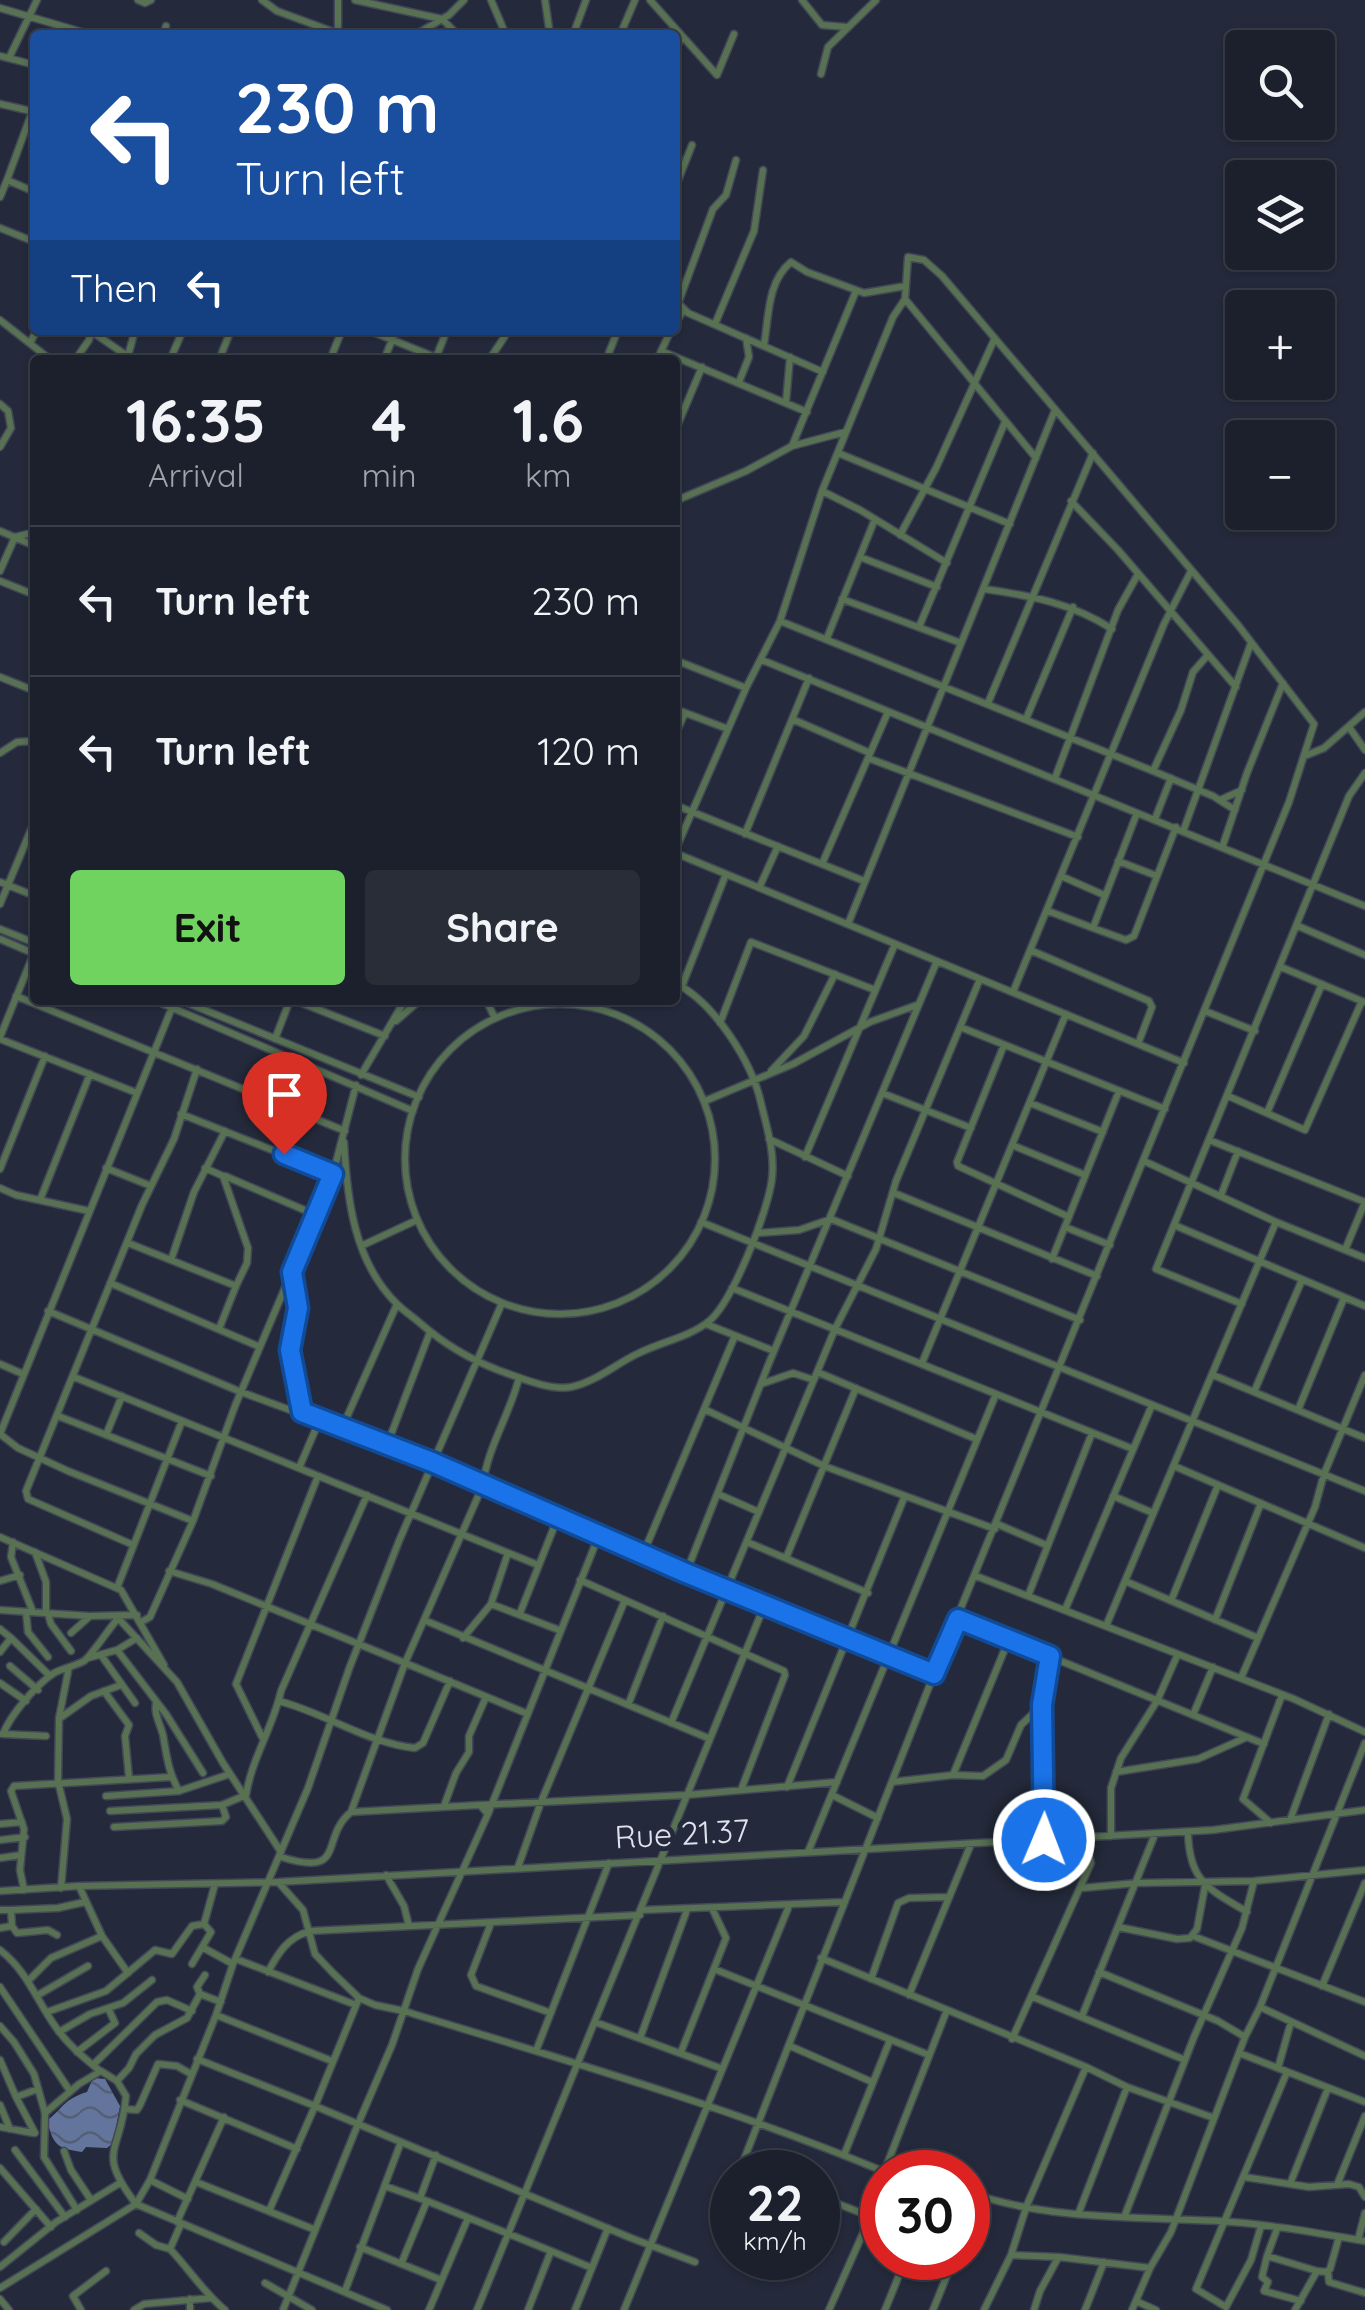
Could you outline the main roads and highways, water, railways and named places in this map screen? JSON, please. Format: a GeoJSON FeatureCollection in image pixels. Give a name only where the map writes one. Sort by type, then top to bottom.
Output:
{"type":"FeatureCollection","features":[{"type":"Feature","properties":{"kind":"water"},"geometry":{"type":"Polygon","coordinates":[[[93,2078],[105,2079],[120,2106],[113,2143],[107,2148],[86,2147],[82,2152],[61,2147],[47,2121],[68,2101],[87,2092],[93,2078]]]}}]}
